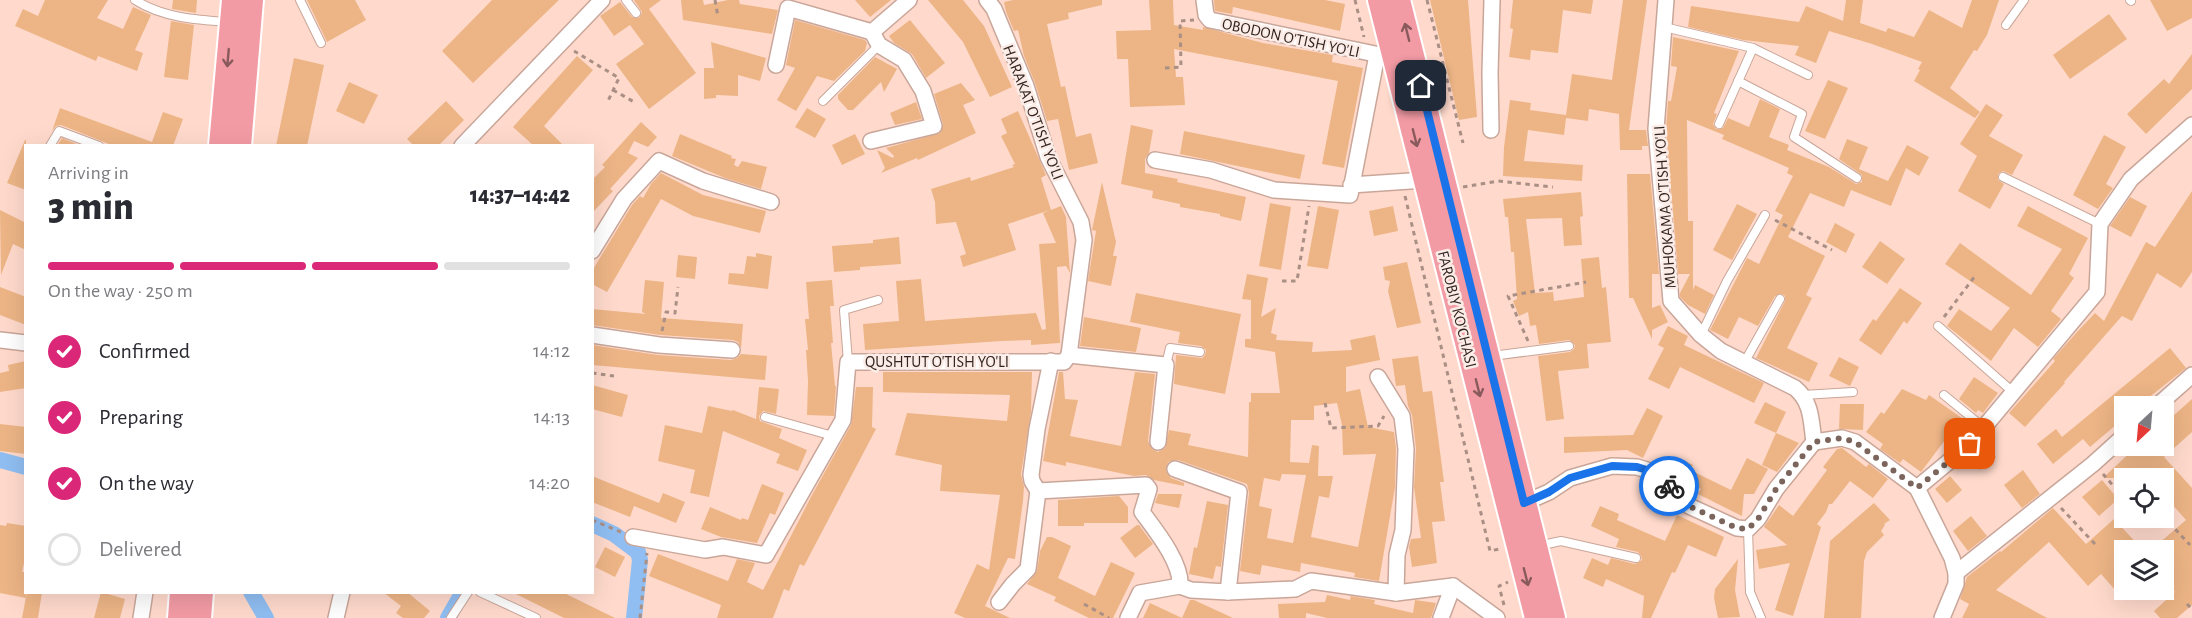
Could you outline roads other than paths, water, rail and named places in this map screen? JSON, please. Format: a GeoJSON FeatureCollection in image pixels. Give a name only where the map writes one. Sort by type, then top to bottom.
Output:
{"type":"FeatureCollection","features":[{"type":"Feature","properties":{"kind":"main road"},"geometry":{"type":"LineString","coordinates":[[220,144],[233,0]]}},
{"type":"Feature","properties":{"kind":"main road"},"geometry":{"type":"LineString","coordinates":[[240,144],[252,0]]}},
{"type":"Feature","properties":{"kind":"main road","name":"FAROBIY KO'CHASI"},"geometry":{"type":"LineString","coordinates":[[1379,0],[1385,56],[1415,181],[1536,618]]}},
{"type":"Feature","properties":{"kind":"main road","name":"FAROBIY KO'CHASI"},"geometry":{"type":"LineString","coordinates":[[1399,0],[1554,618]]}},
{"type":"Feature","properties":{"kind":"main road"},"geometry":{"type":"LineString","coordinates":[[179,618],[181,594]]}},
{"type":"Feature","properties":{"kind":"main road"},"geometry":{"type":"LineString","coordinates":[[200,618],[202,594]]}},
{"type":"Feature","properties":{"kind":"street"},"geometry":{"type":"LineString","coordinates":[[472,142],[560,42],[602,0]]}},
{"type":"Feature","properties":{"kind":"street"},"geometry":{"type":"LineString","coordinates":[[875,39],[909,0]]}},
{"type":"Feature","properties":{"kind":"street","name":"HARAKAT O'TISH YO'LI"},"geometry":{"type":"LineString","coordinates":[[987,0],[994,9],[1026,86],[1048,156],[1080,222],[1084,240],[1069,355]]}},
{"type":"Feature","properties":{"kind":"street","name":"OBODON O'TISH YO'LI"},"geometry":{"type":"LineString","coordinates":[[1204,0],[1206,15],[1210,20],[1385,56]]}},
{"type":"Feature","properties":{"kind":"street"},"geometry":{"type":"LineString","coordinates":[[1491,130],[1492,0]]}},
{"type":"Feature","properties":{"kind":"street","name":"MUHOKAMA O'TISH YO'LI"},"geometry":{"type":"LineString","coordinates":[[1666,0],[1656,129],[1671,301],[1701,335],[1721,351],[1795,388],[1803,395]]}},
{"type":"Feature","properties":{"kind":"street"},"geometry":{"type":"LineString","coordinates":[[776,65],[788,8],[875,39],[904,60],[923,91],[934,126],[871,141]]}},
{"type":"Feature","properties":{"kind":"street"},"geometry":{"type":"LineString","coordinates":[[1155,160],[1211,170],[1275,190],[1350,195],[1385,56]]}},
{"type":"Feature","properties":{"kind":"street"},"geometry":{"type":"LineString","coordinates":[[1917,488],[1970,444],[2097,292],[2100,224],[2132,179],[2192,125]]}},
{"type":"Feature","properties":{"kind":"street"},"geometry":{"type":"LineString","coordinates":[[594,248],[624,199],[659,161],[703,182],[771,202]]}},
{"type":"Feature","properties":{"kind":"street"},"geometry":{"type":"LineString","coordinates":[[1352,185],[1415,181]]}},
{"type":"Feature","properties":{"kind":"street"},"geometry":{"type":"LineString","coordinates":[[594,335],[659,345],[732,350]]}},
{"type":"Feature","properties":{"kind":"street"},"geometry":{"type":"LineString","coordinates":[[2,344],[24,343]]}},
{"type":"Feature","properties":{"kind":"street"},"geometry":{"type":"LineString","coordinates":[[999,602],[1012,584],[1028,569],[1038,491],[1031,475],[1037,429],[1051,361],[1064,362],[1069,355],[1167,365],[1158,442]]}},
{"type":"Feature","properties":{"kind":"street","name":"QUSHTUT O'TISH YO'LI"},"geometry":{"type":"LineString","coordinates":[[633,537],[705,550],[723,547],[766,555],[843,420],[848,362],[1051,361]]}},
{"type":"Feature","properties":{"kind":"street"},"geometry":{"type":"LineString","coordinates":[[2168,396],[2192,375]]}},
{"type":"Feature","properties":{"kind":"street"},"geometry":{"type":"LineString","coordinates":[[1378,377],[1402,416],[1406,449],[1403,530],[1397,555],[1396,593]]}},
{"type":"Feature","properties":{"kind":"street"},"geometry":{"type":"LineString","coordinates":[[1803,395],[1810,409],[1814,442]]}},
{"type":"Feature","properties":{"kind":"street"},"geometry":{"type":"LineString","coordinates":[[1524,503],[1549,492],[1570,478],[1612,466],[1637,467],[1660,476],[1689,506],[1737,528],[1748,529],[1758,519],[1776,489],[1814,442],[1842,438],[1855,442],[1917,488],[1952,558],[1956,573],[1956,584],[1942,618]]}},
{"type":"Feature","properties":{"kind":"street"},"geometry":{"type":"LineString","coordinates":[[1956,573],[2114,445]]}},
{"type":"Feature","properties":{"kind":"street"},"geometry":{"type":"LineString","coordinates":[[1175,469],[1239,492],[1228,592]]}},
{"type":"Feature","properties":{"kind":"street"},"geometry":{"type":"LineString","coordinates":[[1038,491],[1146,485],[1149,489],[1142,512],[1164,543],[1181,576],[1180,586]]}},
{"type":"Feature","properties":{"kind":"street"},"geometry":{"type":"LineString","coordinates":[[1128,618],[1140,593],[1180,586],[1191,590],[1228,592],[1295,589],[1311,581],[1396,593],[1453,586],[1501,613]]}},
{"type":"Feature","properties":{"kind":"street"},"geometry":{"type":"LineString","coordinates":[[1441,618],[1453,586]]}},
{"type":"Feature","properties":{"kind":"street"},"geometry":{"type":"LineString","coordinates":[[141,618],[145,594]]}},
{"type":"Feature","properties":{"kind":"street"},"geometry":{"type":"LineString","coordinates":[[336,618],[342,594]]}},
{"type":"Feature","properties":{"kind":"lane"},"geometry":{"type":"LineString","coordinates":[[135,0],[144,6],[177,17],[231,22]]}},
{"type":"Feature","properties":{"kind":"lane"},"geometry":{"type":"LineString","coordinates":[[300,0],[321,43]]}},
{"type":"Feature","properties":{"kind":"lane"},"geometry":{"type":"LineString","coordinates":[[626,0],[636,13]]}},
{"type":"Feature","properties":{"kind":"lane"},"geometry":{"type":"LineString","coordinates":[[2006,25],[2024,0]]}},
{"type":"Feature","properties":{"kind":"lane"},"geometry":{"type":"LineString","coordinates":[[1664,27],[1753,48],[1808,75]]}},
{"type":"Feature","properties":{"kind":"lane"},"geometry":{"type":"LineString","coordinates":[[823,101],[875,39]]}},
{"type":"Feature","properties":{"kind":"lane"},"geometry":{"type":"LineString","coordinates":[[1719,123],[1753,48]]}},
{"type":"Feature","properties":{"kind":"lane"},"geometry":{"type":"LineString","coordinates":[[1738,81],[1802,114],[1794,138],[1857,178]]}},
{"type":"Feature","properties":{"kind":"lane"},"geometry":{"type":"LineString","coordinates":[[51,144],[59,131],[94,144]]}},
{"type":"Feature","properties":{"kind":"lane"},"geometry":{"type":"LineString","coordinates":[[2003,177],[2100,224]]}},
{"type":"Feature","properties":{"kind":"lane"},"geometry":{"type":"LineString","coordinates":[[1701,335],[1727,281],[1765,215]]}},
{"type":"Feature","properties":{"kind":"lane"},"geometry":{"type":"LineString","coordinates":[[1744,363],[1780,299]]}},
{"type":"Feature","properties":{"kind":"lane"},"geometry":{"type":"LineString","coordinates":[[848,362],[844,310],[878,300]]}},
{"type":"Feature","properties":{"kind":"lane"},"geometry":{"type":"LineString","coordinates":[[1938,326],[2013,392]]}},
{"type":"Feature","properties":{"kind":"lane"},"geometry":{"type":"LineString","coordinates":[[1487,356],[1569,346]]}},
{"type":"Feature","properties":{"kind":"lane"},"geometry":{"type":"LineString","coordinates":[[1167,365],[1170,348],[1200,352]]}},
{"type":"Feature","properties":{"kind":"lane"},"geometry":{"type":"LineString","coordinates":[[1803,395],[1853,392]]}},
{"type":"Feature","properties":{"kind":"lane"},"geometry":{"type":"LineString","coordinates":[[1944,395],[1983,426]]}},
{"type":"Feature","properties":{"kind":"lane"},"geometry":{"type":"LineString","coordinates":[[765,417],[833,436]]}},
{"type":"Feature","properties":{"kind":"lane"},"geometry":{"type":"LineString","coordinates":[[1748,529],[1750,592],[1761,618]]}},
{"type":"Feature","properties":{"kind":"lane"},"geometry":{"type":"LineString","coordinates":[[1536,547],[1561,541],[1636,558]]}},
{"type":"Feature","properties":{"kind":"lane"},"geometry":{"type":"LineString","coordinates":[[451,618],[467,594]]}},
{"type":"Feature","properties":{"kind":"lane"},"geometry":{"type":"LineString","coordinates":[[484,594],[536,618]]}},
{"type":"Feature","properties":{"kind":"waterway"},"geometry":{"type":"LineString","coordinates":[[0,460],[24,466]]}},
{"type":"Feature","properties":{"kind":"waterway"},"geometry":{"type":"LineString","coordinates":[[594,525],[614,534],[638,552],[640,560],[634,618]]}},
{"type":"Feature","properties":{"kind":"waterway"},"geometry":{"type":"LineString","coordinates":[[252,594],[266,618]]}},
{"type":"Feature","properties":{"kind":"waterway"},"geometry":{"type":"LineString","coordinates":[[448,618],[462,594]]}}]}
